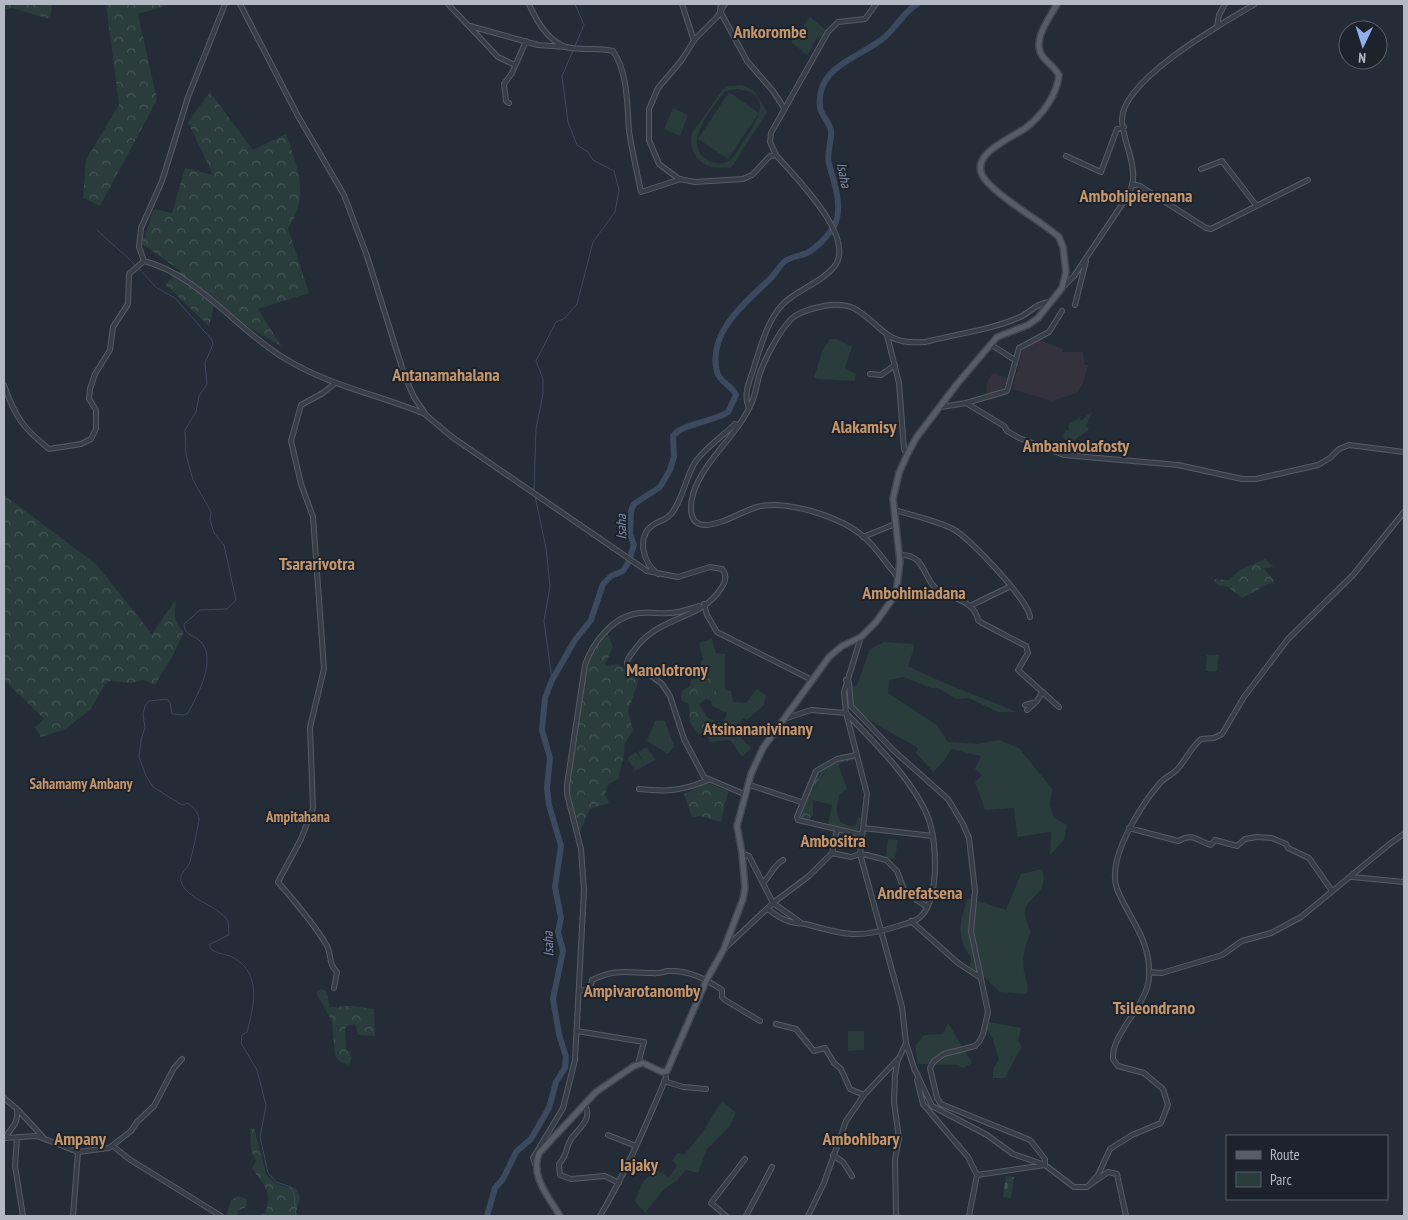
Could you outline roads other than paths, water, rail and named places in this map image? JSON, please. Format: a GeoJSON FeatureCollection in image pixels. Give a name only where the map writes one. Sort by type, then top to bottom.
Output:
{"type":"FeatureCollection","features":[{"type":"Feature","properties":{"kind":"main road"},"geometry":{"type":"LineString","coordinates":[[560,1216],[540,1182],[535,1164],[539,1153],[605,1084],[638,1064],[647,1064],[665,1072],[668,1071],[707,979],[724,949],[743,899],[742,853],[737,826],[747,784],[764,748],[788,718],[812,680],[835,651],[861,636],[893,599],[898,577],[899,555],[894,510],[895,486],[916,438],[990,344],[997,337],[1028,325],[1038,318],[1062,288],[1066,272],[1063,247],[1059,237],[987,182],[982,168],[984,158],[992,148],[1026,128],[1056,90],[1058,75],[1044,58],[1039,44],[1040,36],[1057,4]]}},
{"type":"Feature","properties":{"kind":"street"},"geometry":{"type":"LineString","coordinates":[[144,262],[139,247],[142,228],[162,180],[188,97],[225,4]]}},
{"type":"Feature","properties":{"kind":"street"},"geometry":{"type":"LineString","coordinates":[[240,4],[298,116],[344,195],[367,256],[405,377],[426,415]]}},
{"type":"Feature","properties":{"kind":"street"},"geometry":{"type":"LineString","coordinates":[[448,4],[498,57],[515,65]]}},
{"type":"Feature","properties":{"kind":"street"},"geometry":{"type":"LineString","coordinates":[[529,4],[541,27],[557,42],[571,47]]}},
{"type":"Feature","properties":{"kind":"street"},"geometry":{"type":"LineString","coordinates":[[682,4],[694,41]]}},
{"type":"Feature","properties":{"kind":"street"},"geometry":{"type":"LineString","coordinates":[[721,4],[720,11],[747,61],[773,91],[784,108]]}},
{"type":"Feature","properties":{"kind":"street"},"geometry":{"type":"LineString","coordinates":[[726,4],[717,17],[694,41],[681,61],[658,88],[649,109],[647,123],[649,140],[659,164],[681,179],[695,182],[743,180],[752,175],[770,156],[776,155]]}},
{"type":"Feature","properties":{"kind":"street"},"geometry":{"type":"LineString","coordinates":[[749,408],[745,396],[760,350],[775,315],[783,304],[822,279],[835,266],[840,256],[837,237],[828,218],[776,155],[770,142],[771,133],[828,32],[838,22],[864,19],[876,4]]}},
{"type":"Feature","properties":{"kind":"street"},"geometry":{"type":"LineString","coordinates":[[1217,27],[1219,15],[1225,4]]}},
{"type":"Feature","properties":{"kind":"street"},"geometry":{"type":"LineString","coordinates":[[1062,288],[1086,258],[1129,194],[1133,179],[1124,127],[1124,108],[1129,99],[1145,81],[1185,47],[1255,4]]}},
{"type":"Feature","properties":{"kind":"street"},"geometry":{"type":"LineString","coordinates":[[470,26],[526,40],[538,45],[613,50],[618,57],[626,91],[630,132],[642,192],[681,179]]}},
{"type":"Feature","properties":{"kind":"street"},"geometry":{"type":"LineString","coordinates":[[509,103],[506,101],[504,89],[526,40]]}},
{"type":"Feature","properties":{"kind":"street"},"geometry":{"type":"LineString","coordinates":[[1066,156],[1101,172],[1117,129],[1124,127]]}},
{"type":"Feature","properties":{"kind":"street"},"geometry":{"type":"LineString","coordinates":[[1201,168],[1222,161],[1256,205]]}},
{"type":"Feature","properties":{"kind":"street"},"geometry":{"type":"LineString","coordinates":[[1132,184],[1140,186],[1206,228],[1211,229],[1308,180]]}},
{"type":"Feature","properties":{"kind":"street"},"geometry":{"type":"LineString","coordinates":[[1075,305],[1086,258]]}},
{"type":"Feature","properties":{"kind":"street"},"geometry":{"type":"LineString","coordinates":[[4,385],[11,405],[25,430],[49,449],[81,444],[91,439],[96,429],[96,410],[89,399],[90,389],[95,374],[110,350],[113,327],[128,304],[130,294],[128,280],[133,270],[144,262]]}},
{"type":"Feature","properties":{"kind":"street"},"geometry":{"type":"LineString","coordinates":[[144,262],[180,276],[257,340],[284,359],[334,384],[398,403],[426,415],[452,437],[647,571],[660,575],[678,576],[710,567],[722,569],[726,576],[726,581],[703,605],[656,628],[638,644],[627,660],[627,665],[629,669],[649,674],[662,684],[670,696],[684,739],[708,780],[744,794]]}},
{"type":"Feature","properties":{"kind":"street"},"geometry":{"type":"LineString","coordinates":[[898,577],[863,537],[818,514],[772,504],[757,507],[720,522],[703,525],[697,523],[692,518],[693,495],[703,474],[749,408],[766,360],[788,322],[802,312],[829,305],[852,307],[887,336],[896,340],[925,342],[1007,322],[1021,317],[1040,303],[1050,302]]}},
{"type":"Feature","properties":{"kind":"street"},"geometry":{"type":"LineString","coordinates":[[941,407],[966,403],[1007,391],[1019,348],[1049,332],[1062,311]]}},
{"type":"Feature","properties":{"kind":"street"},"geometry":{"type":"LineString","coordinates":[[887,336],[895,365],[904,449],[907,455]]}},
{"type":"Feature","properties":{"kind":"street"},"geometry":{"type":"LineString","coordinates":[[990,344],[1015,360]]}},
{"type":"Feature","properties":{"kind":"street"},"geometry":{"type":"LineString","coordinates":[[870,374],[881,375],[895,365]]}},
{"type":"Feature","properties":{"kind":"street"},"geometry":{"type":"LineString","coordinates":[[334,384],[323,393],[300,405],[291,441],[301,484],[313,517],[324,669],[310,728],[313,808],[301,839],[278,882],[306,914],[328,947],[331,966],[337,972],[334,988]]}},
{"type":"Feature","properties":{"kind":"street"},"geometry":{"type":"LineString","coordinates":[[966,403],[1004,426],[1007,432],[1064,455],[1178,465],[1242,479],[1256,479],[1318,465],[1340,449],[1349,445],[1404,452]]}},
{"type":"Feature","properties":{"kind":"street"},"geometry":{"type":"LineString","coordinates":[[660,575],[648,565],[644,555],[648,531],[652,525],[671,514],[681,497],[696,460],[735,424],[738,425]]}},
{"type":"Feature","properties":{"kind":"street"},"geometry":{"type":"LineString","coordinates":[[894,510],[955,530],[992,563],[1009,587],[1024,603],[1030,617]]}},
{"type":"Feature","properties":{"kind":"street"},"geometry":{"type":"LineString","coordinates":[[1087,1187],[1098,1175],[1110,1149],[1132,1135],[1161,1123],[1168,1105],[1163,1088],[1139,1070],[1118,1066],[1113,1059],[1114,1048],[1146,989],[1149,972],[1141,932],[1116,887],[1117,867],[1122,844],[1129,828],[1160,783],[1181,766],[1197,742],[1200,739],[1214,738],[1222,734],[1244,697],[1288,639],[1353,574],[1404,512]]}},
{"type":"Feature","properties":{"kind":"street"},"geometry":{"type":"LineString","coordinates":[[863,537],[896,524]]}},
{"type":"Feature","properties":{"kind":"street"},"geometry":{"type":"LineString","coordinates":[[899,555],[910,556],[919,561],[934,588],[970,606],[976,612],[978,620],[982,623],[1026,646],[1028,653],[1018,670],[1059,707]]}},
{"type":"Feature","properties":{"kind":"street"},"geometry":{"type":"LineString","coordinates":[[970,606],[1009,587]]}},
{"type":"Feature","properties":{"kind":"street"},"geometry":{"type":"LineString","coordinates":[[703,605],[706,615],[717,632],[812,680]]}},
{"type":"Feature","properties":{"kind":"street"},"geometry":{"type":"LineString","coordinates":[[535,1164],[533,1158],[563,1108],[575,1060],[584,890],[583,859],[567,794],[567,785],[585,665],[591,651],[606,631],[625,617],[644,612],[679,612],[703,605]]}},
{"type":"Feature","properties":{"kind":"street"},"geometry":{"type":"LineString","coordinates":[[861,636],[846,680],[844,692],[846,713],[867,794],[860,854],[904,1018],[906,1043],[915,1070],[922,1104],[968,1157],[977,1175],[969,1216]]}},
{"type":"Feature","properties":{"kind":"street"},"geometry":{"type":"LineString","coordinates":[[846,680],[849,682],[851,706],[893,750],[948,799],[969,838],[975,881],[971,931],[988,1012],[983,1034],[974,1046],[949,1052],[934,1061],[930,1068],[930,1076],[937,1098],[941,1104],[1030,1140],[1045,1159],[1044,1165]]}},
{"type":"Feature","properties":{"kind":"street"},"geometry":{"type":"LineString","coordinates":[[1027,710],[1043,692]]}},
{"type":"Feature","properties":{"kind":"street"},"geometry":{"type":"LineString","coordinates":[[1025,705],[1036,702]]}},
{"type":"Feature","properties":{"kind":"street"},"geometry":{"type":"LineString","coordinates":[[768,909],[791,923],[802,923],[850,936],[881,932],[918,919],[927,907],[936,866],[929,819],[920,802],[885,753],[846,713],[811,710],[788,718]]}},
{"type":"Feature","properties":{"kind":"street"},"geometry":{"type":"LineString","coordinates":[[856,755],[837,759],[816,771],[797,812],[798,820],[862,835]]}},
{"type":"Feature","properties":{"kind":"street"},"geometry":{"type":"LineString","coordinates":[[639,789],[668,792],[688,788],[708,780]]}},
{"type":"Feature","properties":{"kind":"street"},"geometry":{"type":"LineString","coordinates":[[747,784],[801,802]]}},
{"type":"Feature","properties":{"kind":"street"},"geometry":{"type":"LineString","coordinates":[[863,828],[933,836]]}},
{"type":"Feature","properties":{"kind":"street"},"geometry":{"type":"LineString","coordinates":[[1129,828],[1178,841],[1186,837],[1194,837],[1210,846],[1215,840],[1237,846],[1245,839],[1272,838],[1309,858],[1332,891]]}},
{"type":"Feature","properties":{"kind":"street"},"geometry":{"type":"LineString","coordinates":[[724,949],[773,903],[809,876],[832,853],[838,830]]}},
{"type":"Feature","properties":{"kind":"street"},"geometry":{"type":"LineString","coordinates":[[1149,972],[1162,973],[1222,955],[1242,941],[1287,926],[1301,917],[1404,834]]}},
{"type":"Feature","properties":{"kind":"street"},"geometry":{"type":"LineString","coordinates":[[742,853],[749,856],[773,903],[802,923]]}},
{"type":"Feature","properties":{"kind":"street"},"geometry":{"type":"LineString","coordinates":[[832,853],[851,858],[860,854],[886,860],[894,866],[905,892],[927,907]]}},
{"type":"Feature","properties":{"kind":"street"},"geometry":{"type":"LineString","coordinates":[[762,883],[770,876],[773,866],[783,860]]}},
{"type":"Feature","properties":{"kind":"street"},"geometry":{"type":"LineString","coordinates":[[1351,877],[1404,882]]}},
{"type":"Feature","properties":{"kind":"street"},"geometry":{"type":"LineString","coordinates":[[911,922],[958,963],[981,978]]}},
{"type":"Feature","properties":{"kind":"street"},"geometry":{"type":"LineString","coordinates":[[579,991],[590,989],[592,980],[604,974],[630,970],[654,974],[680,972],[707,979],[722,990],[722,997],[725,1000],[760,1021]]}},
{"type":"Feature","properties":{"kind":"street"},"geometry":{"type":"LineString","coordinates":[[776,1024],[796,1029],[807,1045],[814,1051],[825,1048],[834,1063],[840,1068],[850,1088],[864,1094]]}},
{"type":"Feature","properties":{"kind":"street"},"geometry":{"type":"LineString","coordinates":[[577,1030],[644,1042],[638,1064]]}},
{"type":"Feature","properties":{"kind":"street"},"geometry":{"type":"LineString","coordinates":[[808,1216],[824,1183],[846,1120],[864,1094],[898,1058],[906,1043]]}},
{"type":"Feature","properties":{"kind":"street"},"geometry":{"type":"LineString","coordinates":[[896,1216],[896,1159],[899,1138],[894,1102],[898,1058]]}},
{"type":"Feature","properties":{"kind":"street"},"geometry":{"type":"LineString","coordinates":[[5,1138],[37,1136],[78,1152],[113,1146],[131,1131],[137,1122],[154,1106],[174,1068],[182,1059]]}},
{"type":"Feature","properties":{"kind":"street"},"geometry":{"type":"LineString","coordinates":[[915,1070],[932,1106],[987,1135],[1013,1154],[1044,1165],[1068,1185],[1080,1188],[1087,1187],[1108,1172],[1117,1174],[1126,1216]]}},
{"type":"Feature","properties":{"kind":"street"},"geometry":{"type":"LineString","coordinates":[[600,1216],[619,1183],[636,1146],[664,1082],[665,1072]]}},
{"type":"Feature","properties":{"kind":"street"},"geometry":{"type":"LineString","coordinates":[[664,1082],[706,1089]]}},
{"type":"Feature","properties":{"kind":"street"},"geometry":{"type":"LineString","coordinates":[[4,1098],[44,1138]]}},
{"type":"Feature","properties":{"kind":"street"},"geometry":{"type":"LineString","coordinates":[[585,1104],[588,1109],[587,1119],[569,1143],[567,1154],[559,1164],[560,1175],[571,1180],[605,1176],[619,1183]]}},
{"type":"Feature","properties":{"kind":"street"},"geometry":{"type":"LineString","coordinates":[[5,1138],[17,1124],[17,1109]]}},
{"type":"Feature","properties":{"kind":"street"},"geometry":{"type":"LineString","coordinates":[[608,1135],[636,1146]]}},
{"type":"Feature","properties":{"kind":"street"},"geometry":{"type":"LineString","coordinates":[[17,1137],[14,1166],[23,1216]]}},
{"type":"Feature","properties":{"kind":"street"},"geometry":{"type":"LineString","coordinates":[[113,1146],[130,1160],[221,1216]]}},
{"type":"Feature","properties":{"kind":"street"},"geometry":{"type":"LineString","coordinates":[[73,1216],[78,1152]]}},
{"type":"Feature","properties":{"kind":"street"},"geometry":{"type":"LineString","coordinates":[[833,1155],[843,1162],[852,1176]]}},
{"type":"Feature","properties":{"kind":"street"},"geometry":{"type":"LineString","coordinates":[[726,1216],[711,1203],[745,1160]]}},
{"type":"Feature","properties":{"kind":"street"},"geometry":{"type":"LineString","coordinates":[[977,1175],[1044,1165]]}},
{"type":"Feature","properties":{"kind":"street"},"geometry":{"type":"LineString","coordinates":[[746,1216],[772,1167]]}},
{"type":"Feature","properties":{"kind":"waterway"},"geometry":{"type":"LineString","coordinates":[[534,492],[536,429],[543,394],[543,379],[536,361],[556,322],[565,318],[577,304],[593,242],[615,212],[619,190],[614,171],[593,160],[588,152],[577,145],[568,122],[562,76],[584,25],[575,4]]}},
{"type":"Feature","properties":{"kind":"waterway","name":"Isaha"},"geometry":{"type":"LineString","coordinates":[[487,1216],[495,1188],[503,1179],[516,1152],[531,1139],[549,1108],[556,1082],[565,1068],[566,1057],[559,1034],[553,999],[563,951],[558,932],[561,918],[555,887],[561,846],[549,805],[547,788],[550,758],[542,730],[545,698],[552,680],[575,640],[591,620],[603,584],[611,576],[623,571],[628,563],[634,545],[630,534],[631,511],[634,504],[660,487],[670,470],[674,457],[673,436],[684,428],[728,412],[736,395],[719,376],[715,357],[723,331],[740,308],[771,278],[785,261],[815,248],[827,236],[835,224],[838,202],[828,160],[831,131],[820,107],[820,93],[825,81],[842,64],[886,36],[908,11],[917,4]]}},
{"type":"Feature","properties":{"kind":"waterway"},"geometry":{"type":"LineString","coordinates":[[97,230],[136,266]]}},
{"type":"Feature","properties":{"kind":"waterway"},"geometry":{"type":"LineString","coordinates":[[139,269],[157,288],[175,298],[212,340],[213,344],[205,363],[207,384],[199,396],[196,412],[185,430],[186,454],[193,480],[211,512],[210,520],[214,533],[224,545],[236,600],[227,609],[200,610],[184,624],[187,632],[199,640],[205,647],[207,666],[201,687],[188,713],[184,715],[172,714],[170,703],[167,699],[149,701],[145,706],[143,714],[145,728],[139,757],[146,776],[153,787],[182,805],[188,803],[198,816],[198,827],[190,861],[182,874],[181,881],[189,893],[223,915],[228,921],[229,935],[210,944],[210,948],[216,952],[231,956],[243,965],[249,973],[254,991],[252,1012],[247,1032],[242,1035],[241,1043],[257,1070],[266,1105],[260,1137],[268,1173],[276,1182],[291,1187],[294,1194],[296,1216]]}},
{"type":"Feature","properties":{"kind":"waterway"},"geometry":{"type":"LineString","coordinates":[[535,496],[546,548],[550,586],[544,621],[552,680]]}},
{"type":"Feature","properties":{"kind":"district","name":"Ankorombe"},"geometry":{"type":"Point","coordinates":[770,31]}},
{"type":"Feature","properties":{"kind":"district","name":"Ambohipierenana"},"geometry":{"type":"Point","coordinates":[1136,195]}},
{"type":"Feature","properties":{"kind":"district","name":"Antanamahalana"},"geometry":{"type":"Point","coordinates":[446,374]}},
{"type":"Feature","properties":{"kind":"district","name":"Alakamisy"},"geometry":{"type":"Point","coordinates":[864,426]}},
{"type":"Feature","properties":{"kind":"district","name":"Ambanivolafosty"},"geometry":{"type":"Point","coordinates":[1076,445]}},
{"type":"Feature","properties":{"kind":"district","name":"Tsararivotra"},"geometry":{"type":"Point","coordinates":[317,563]}},
{"type":"Feature","properties":{"kind":"district","name":"Ambohimiadana"},"geometry":{"type":"Point","coordinates":[914,592]}},
{"type":"Feature","properties":{"kind":"district","name":"Manolotrony"},"geometry":{"type":"Point","coordinates":[667,669]}},
{"type":"Feature","properties":{"kind":"district","name":"Atsinananivinany"},"geometry":{"type":"Point","coordinates":[758,728]}},
{"type":"Feature","properties":{"kind":"district","name":"Sahamamy Ambany"},"geometry":{"type":"Point","coordinates":[81,783]}},
{"type":"Feature","properties":{"kind":"district","name":"Ampitahana"},"geometry":{"type":"Point","coordinates":[298,816]}},
{"type":"Feature","properties":{"kind":"district","name":"Ambositra"},"geometry":{"type":"Point","coordinates":[833,840]}},
{"type":"Feature","properties":{"kind":"district","name":"Andrefatsena"},"geometry":{"type":"Point","coordinates":[920,892]}},
{"type":"Feature","properties":{"kind":"district","name":"Ampivarotanomby"},"geometry":{"type":"Point","coordinates":[642,990]}},
{"type":"Feature","properties":{"kind":"district","name":"Tsileondrano"},"geometry":{"type":"Point","coordinates":[1154,1007]}},
{"type":"Feature","properties":{"kind":"district","name":"Ampany"},"geometry":{"type":"Point","coordinates":[80,1138]}},
{"type":"Feature","properties":{"kind":"district","name":"Ambohibary"},"geometry":{"type":"Point","coordinates":[861,1138]}},
{"type":"Feature","properties":{"kind":"district","name":"Iajaky"},"geometry":{"type":"Point","coordinates":[639,1164]}}]}
